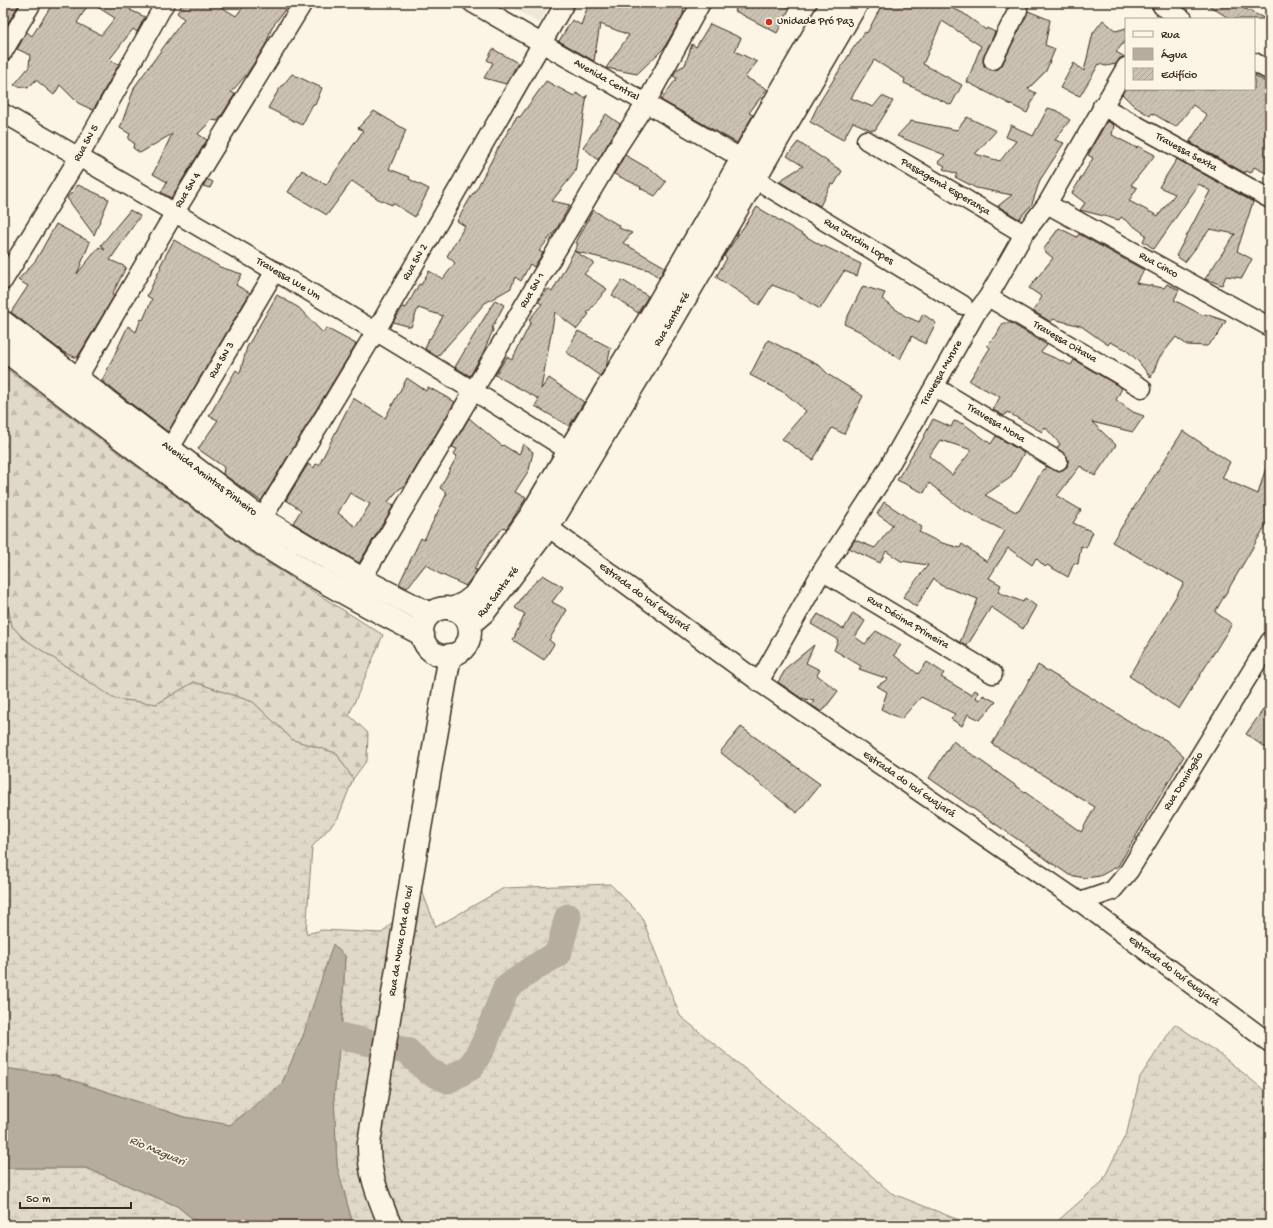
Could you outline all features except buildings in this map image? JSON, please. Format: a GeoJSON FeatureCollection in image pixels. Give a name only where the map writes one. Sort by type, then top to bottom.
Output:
{"type":"FeatureCollection","features":[{"type":"Feature","properties":{"kind":"street"},"geometry":{"type":"LineString","coordinates":[[3,52],[32,3]]}},
{"type":"Feature","properties":{"kind":"street","name":"Rua SN 5"},"geometry":{"type":"LineString","coordinates":[[3,281],[79,157],[165,3]]}},
{"type":"Feature","properties":{"kind":"street","name":"Rua SN 4"},"geometry":{"type":"LineString","coordinates":[[77,379],[174,212],[304,3]]}},
{"type":"Feature","properties":{"kind":"street","name":"Avenida Central"},"geometry":{"type":"LineString","coordinates":[[472,3],[741,158]]}},
{"type":"Feature","properties":{"kind":"street","name":"Rua SN 2"},"geometry":{"type":"LineString","coordinates":[[262,520],[376,331],[565,3]]}},
{"type":"Feature","properties":{"kind":"street","name":"Rua SN 1"},"geometry":{"type":"LineString","coordinates":[[362,579],[620,143],[646,103],[701,3]]}},
{"type":"Feature","properties":{"kind":"street","name":"Rua Santa Fé"},"geometry":{"type":"LineString","coordinates":[[469,624],[485,611],[549,526],[661,318],[741,158],[832,3]]}},
{"type":"Feature","properties":{"kind":"street","name":"Rua Santa Fé"},"geometry":{"type":"LineString","coordinates":[[452,609],[465,603],[474,596],[531,515],[569,451],[755,179],[857,3]]}},
{"type":"Feature","properties":{"kind":"street"},"geometry":{"type":"LineString","coordinates":[[1160,9],[1181,18]]}},
{"type":"Feature","properties":{"kind":"street"},"geometry":{"type":"LineString","coordinates":[[993,60],[1018,10]]}},
{"type":"Feature","properties":{"kind":"street"},"geometry":{"type":"LineString","coordinates":[[1255,63],[1270,71]]}},
{"type":"Feature","properties":{"kind":"street","name":"Travessa Murure"},"geometry":{"type":"LineString","coordinates":[[759,682],[822,572],[880,482],[976,313],[988,297],[1024,234],[1047,204],[1125,68]]}},
{"type":"Feature","properties":{"kind":"street","name":"Travessa Sexta"},"geometry":{"type":"LineString","coordinates":[[1102,106],[1270,199]]}},
{"type":"Feature","properties":{"kind":"street","name":"Travessa We Um"},"geometry":{"type":"LineString","coordinates":[[3,113],[376,331],[569,451]]}},
{"type":"Feature","properties":{"kind":"street","name":"Passagemà Esperança"},"geometry":{"type":"LineString","coordinates":[[866,140],[1024,234]]}},
{"type":"Feature","properties":{"kind":"street","name":"Rua Jardim Lopes"},"geometry":{"type":"LineString","coordinates":[[755,179],[963,304]]}},
{"type":"Feature","properties":{"kind":"street","name":"Rua Cinco"},"geometry":{"type":"LineString","coordinates":[[1047,204],[1270,327]]}},
{"type":"Feature","properties":{"kind":"street","name":"Rua SN 3"},"geometry":{"type":"LineString","coordinates":[[169,450],[275,271]]}},
{"type":"Feature","properties":{"kind":"street","name":"Travessa Oitava"},"geometry":{"type":"LineString","coordinates":[[988,297],[1142,388]]}},
{"type":"Feature","properties":{"kind":"street","name":"Avenida Amintas Pinheiro"},"geometry":{"type":"LineString","coordinates":[[3,322],[262,520],[362,579],[430,614]]}},
{"type":"Feature","properties":{"kind":"street","name":"Avenida Amintas Pinheiro"},"geometry":{"type":"LineString","coordinates":[[3,349],[266,547],[367,607],[423,635]]}},
{"type":"Feature","properties":{"kind":"street","name":"Travessa Nona"},"geometry":{"type":"LineString","coordinates":[[935,387],[1058,461]]}},
{"type":"Feature","properties":{"kind":"street","name":"Estrada do Icuí Guajará"},"geometry":{"type":"LineString","coordinates":[[531,515],[549,526],[759,682],[1080,902],[1270,1043]]}},
{"type":"Feature","properties":{"kind":"street","name":"Rua Décima Primeira"},"geometry":{"type":"LineString","coordinates":[[822,572],[994,674]]}},
{"type":"Feature","properties":{"kind":"street"},"geometry":{"type":"LineString","coordinates":[[444,608],[452,609],[465,617],[469,624],[469,640],[458,652],[450,655],[443,655],[430,648],[423,635],[426,620],[430,614],[444,608]]}},
{"type":"Feature","properties":{"kind":"street","name":"Rua Domingão"},"geometry":{"type":"LineString","coordinates":[[1080,902],[1112,891],[1129,871],[1270,641]]}},
{"type":"Feature","properties":{"kind":"street","name":"Rua da Nova Orla do Icuí"},"geometry":{"type":"LineString","coordinates":[[390,1225],[371,1174],[368,1158],[369,1143],[412,869],[450,655]]}},
{"type":"Feature","properties":{"kind":"shaded area"},"geometry":{"type":"Polygon","coordinates":[[[505,3],[551,3],[539,23],[505,3]]]}},
{"type":"Feature","properties":{"kind":"green space"},"geometry":{"type":"Polygon","coordinates":[[[3,366],[249,551],[383,635],[349,715],[368,733],[367,760],[353,779],[336,753],[293,740],[253,702],[194,682],[157,704],[115,699],[23,638],[12,626],[3,586],[3,366]]]}},
{"type":"Feature","properties":{"kind":"green space"},"geometry":{"type":"Polygon","coordinates":[[[3,586],[12,626],[23,638],[115,699],[157,704],[194,682],[253,702],[293,740],[336,753],[353,779],[338,818],[312,847],[306,934],[322,930],[382,933],[422,891],[436,927],[504,888],[610,884],[641,915],[680,1016],[821,1131],[891,1193],[969,1224],[978,1225],[353,1225],[337,1166],[334,1097],[342,1020],[345,956],[303,1036],[281,1085],[230,1125],[184,1117],[56,1075],[3,1068],[3,586]]]}},
{"type":"Feature","properties":{"kind":"green space"},"geometry":{"type":"Polygon","coordinates":[[[1175,1024],[1221,1055],[1270,1095],[1270,1225],[1053,1225],[1102,1182],[1127,1132],[1140,1077],[1175,1024]]]}},
{"type":"Feature","properties":{"kind":"green space"},"geometry":{"type":"Polygon","coordinates":[[[3,1168],[86,1168],[177,1206],[200,1225],[3,1225],[3,1168]]]}},
{"type":"Feature","properties":{"kind":"water","name":"Rio Maguari"},"geometry":{"type":"Polygon","coordinates":[[[333,944],[345,956],[342,1020],[334,1097],[337,1166],[353,1225],[200,1225],[177,1206],[86,1168],[3,1168],[3,1068],[56,1075],[184,1117],[230,1125],[281,1085],[303,1036],[333,944]]]}},
{"type":"Feature","properties":{"kind":"waterway"},"geometry":{"type":"LineString","coordinates":[[314,1056],[320,1044],[335,1035],[407,1051],[428,1071],[448,1080],[471,1067],[484,1044],[506,988],[540,964],[558,954],[568,917]]}},
{"type":"Feature","properties":{"kind":"place","name":"Unidade Pró Paz"},"geometry":{"type":"Point","coordinates":[769,22]}}]}
